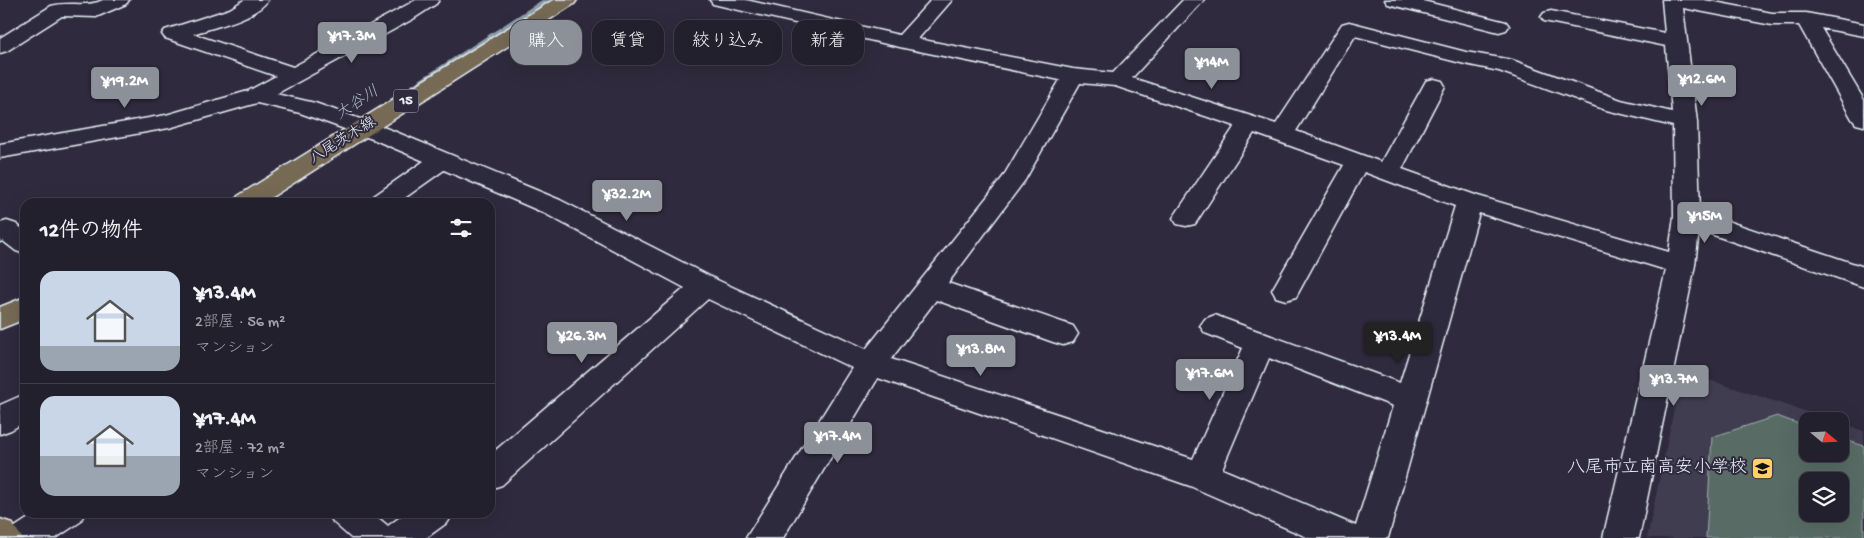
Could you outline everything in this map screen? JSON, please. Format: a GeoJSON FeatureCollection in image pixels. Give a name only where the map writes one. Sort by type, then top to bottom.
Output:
{"type":"FeatureCollection","features":[{"type":"Feature","properties":{"kind":"main road","name":"八尾茨木線"},"geometry":{"type":"LineString","coordinates":[[253,198],[567,0]]}},
{"type":"Feature","properties":{"kind":"main road"},"geometry":{"type":"LineString","coordinates":[[0,319],[20,309]]}},
{"type":"Feature","properties":{"kind":"main road"},"geometry":{"type":"LineString","coordinates":[[0,534],[4,538]]}},
{"type":"Feature","properties":{"kind":"street"},"geometry":{"type":"LineString","coordinates":[[0,47],[58,10],[96,11],[119,0]]}},
{"type":"Feature","properties":{"kind":"street"},"geometry":{"type":"LineString","coordinates":[[258,0],[237,13],[172,34],[294,75]]}},
{"type":"Feature","properties":{"kind":"street"},"geometry":{"type":"LineString","coordinates":[[0,151],[169,121],[256,96],[406,15],[429,0]]}},
{"type":"Feature","properties":{"kind":"street"},"geometry":{"type":"LineString","coordinates":[[720,0],[904,42],[1073,76],[1118,80],[1282,134],[1469,202],[1681,265]]}},
{"type":"Feature","properties":{"kind":"street"},"geometry":{"type":"LineString","coordinates":[[904,42],[942,0]]}},
{"type":"Feature","properties":{"kind":"street"},"geometry":{"type":"LineString","coordinates":[[1118,80],[1194,0]]}},
{"type":"Feature","properties":{"kind":"street"},"geometry":{"type":"LineString","coordinates":[[1395,0],[1499,26]]}},
{"type":"Feature","properties":{"kind":"street"},"geometry":{"type":"LineString","coordinates":[[1621,538],[1681,265],[1686,218],[1685,122],[1672,0],[1772,19],[1806,19],[1864,30]]}},
{"type":"Feature","properties":{"kind":"street"},"geometry":{"type":"LineString","coordinates":[[1551,17],[1676,42]]}},
{"type":"Feature","properties":{"kind":"street"},"geometry":{"type":"LineString","coordinates":[[1806,19],[1864,119]]}},
{"type":"Feature","properties":{"kind":"street"},"geometry":{"type":"LineString","coordinates":[[1282,134],[1349,28],[1465,58],[1504,65],[1614,105],[1685,122]]}},
{"type":"Feature","properties":{"kind":"street"},"geometry":{"type":"LineString","coordinates":[[764,538],[871,364],[1013,180],[1073,76]]}},
{"type":"Feature","properties":{"kind":"street"},"geometry":{"type":"LineString","coordinates":[[1388,172],[1434,86]]}},
{"type":"Feature","properties":{"kind":"street"},"geometry":{"type":"LineString","coordinates":[[256,96],[307,108],[363,128],[443,159],[551,206],[705,286],[871,364],[1202,476],[1347,538]]}},
{"type":"Feature","properties":{"kind":"street"},"geometry":{"type":"LineString","coordinates":[[1186,218],[1249,123]]}},
{"type":"Feature","properties":{"kind":"street"},"geometry":{"type":"LineString","coordinates":[[389,198],[443,159]]}},
{"type":"Feature","properties":{"kind":"street"},"geometry":{"type":"LineString","coordinates":[[1286,290],[1358,162]]}},
{"type":"Feature","properties":{"kind":"street"},"geometry":{"type":"LineString","coordinates":[[1370,538],[1469,202]]}},
{"type":"Feature","properties":{"kind":"street"},"geometry":{"type":"LineString","coordinates":[[1686,218],[1864,277]]}},
{"type":"Feature","properties":{"kind":"street"},"geometry":{"type":"LineString","coordinates":[[0,233],[7,230],[20,241]]}},
{"type":"Feature","properties":{"kind":"street"},"geometry":{"type":"LineString","coordinates":[[495,471],[705,286]]}},
{"type":"Feature","properties":{"kind":"street"},"geometry":{"type":"LineString","coordinates":[[930,287],[1063,334]]}},
{"type":"Feature","properties":{"kind":"street"},"geometry":{"type":"LineString","coordinates":[[1215,326],[1411,400]]}},
{"type":"Feature","properties":{"kind":"street"},"geometry":{"type":"LineString","coordinates":[[1202,476],[1260,344]]}},
{"type":"Feature","properties":{"kind":"street"},"geometry":{"type":"LineString","coordinates":[[0,421],[20,409]]}},
{"type":"Feature","properties":{"kind":"street"},"geometry":{"type":"LineString","coordinates":[[27,538],[59,518]]}},
{"type":"Feature","properties":{"kind":"street"},"geometry":{"type":"LineString","coordinates":[[352,518],[377,538]]}},
{"type":"Feature","properties":{"kind":"street"},"geometry":{"type":"LineString","coordinates":[[398,538],[427,518]]}},
{"type":"Feature","properties":{"kind":"shaded area","name":"八尾市立南高安小学校"},"geometry":{"type":"Polygon","coordinates":[[[1682,371],[1807,412],[1799,412],[1799,462],[1849,462],[1849,426],[1864,431],[1864,538],[1647,538],[1682,371]]]}},
{"type":"Feature","properties":{"kind":"green space"},"geometry":{"type":"Polygon","coordinates":[[[1777,416],[1799,424],[1799,462],[1849,462],[1849,441],[1864,446],[1864,538],[1706,538],[1712,437],[1777,416]]]}},
{"type":"Feature","properties":{"kind":"waterway","name":"大谷川"},"geometry":{"type":"LineString","coordinates":[[395,99],[548,0]]}},
{"type":"Feature","properties":{"kind":"place","name":"八尾市立南高安小学校"},"geometry":{"type":"Point","coordinates":[1763,468]}}]}
